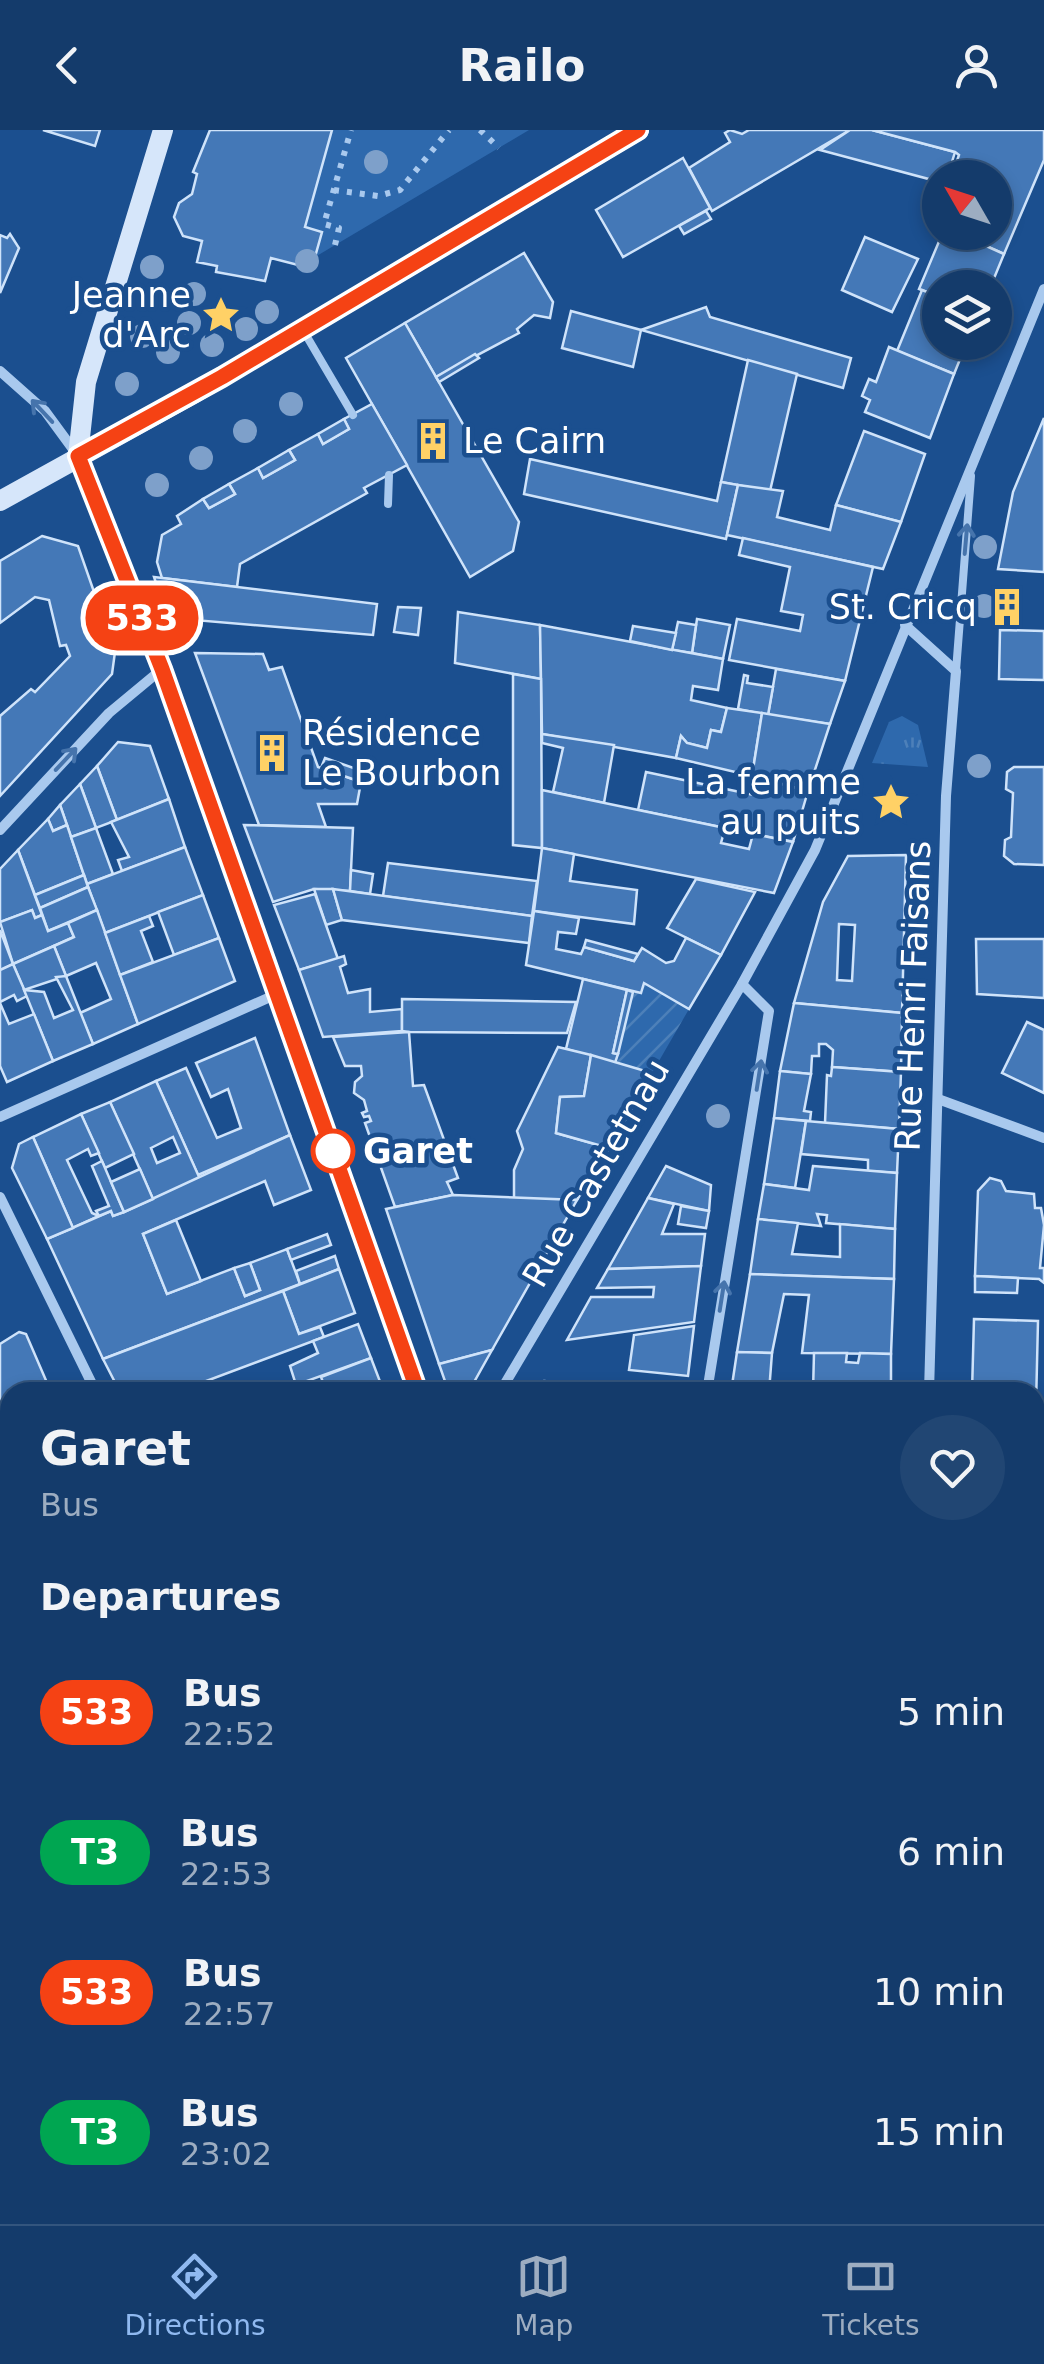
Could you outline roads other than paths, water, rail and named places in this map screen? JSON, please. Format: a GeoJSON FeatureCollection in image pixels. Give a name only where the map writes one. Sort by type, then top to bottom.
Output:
{"type":"FeatureCollection","features":[{"type":"Feature","properties":{"kind":"main road"},"geometry":{"type":"LineString","coordinates":[[78,456],[86,382],[162,130]]}},
{"type":"Feature","properties":{"kind":"main road"},"geometry":{"type":"LineString","coordinates":[[0,501],[303,330],[638,130]]}},
{"type":"Feature","properties":{"kind":"street","name":"Rue Castetnau"},"geometry":{"type":"LineString","coordinates":[[506,1382],[742,984],[815,850],[904,624],[1044,289]]}},
{"type":"Feature","properties":{"kind":"street"},"geometry":{"type":"LineString","coordinates":[[0,372],[44,411],[78,456],[162,669],[414,1382]]}},
{"type":"Feature","properties":{"kind":"street"},"geometry":{"type":"LineString","coordinates":[[904,624],[956,671]]}},
{"type":"Feature","properties":{"kind":"street"},"geometry":{"type":"LineString","coordinates":[[0,830],[109,713],[162,669]]}},
{"type":"Feature","properties":{"kind":"street","name":"Rue Henri Faisans"},"geometry":{"type":"LineString","coordinates":[[929,1382],[947,782],[956,671]]}},
{"type":"Feature","properties":{"kind":"street"},"geometry":{"type":"LineString","coordinates":[[709,1382],[769,1010],[742,984]]}},
{"type":"Feature","properties":{"kind":"street"},"geometry":{"type":"LineString","coordinates":[[0,1118],[276,994]]}},
{"type":"Feature","properties":{"kind":"street"},"geometry":{"type":"LineString","coordinates":[[938,1099],[1044,1138]]}},
{"type":"Feature","properties":{"kind":"street"},"geometry":{"type":"LineString","coordinates":[[1,1204],[91,1382]]}},
{"type":"Feature","properties":{"kind":"lane"},"geometry":{"type":"LineString","coordinates":[[303,330],[352,415]]}},
{"type":"Feature","properties":{"kind":"lane"},"geometry":{"type":"LineString","coordinates":[[956,671],[972,464]]}},
{"type":"Feature","properties":{"kind":"lane"},"geometry":{"type":"LineString","coordinates":[[388,475],[388,504]]}},
{"type":"Feature","properties":{"kind":"place","name":"Jeanne d'Arc"},"geometry":{"type":"Point","coordinates":[221,315]}},
{"type":"Feature","properties":{"kind":"place","name":"Le Cairn"},"geometry":{"type":"Point","coordinates":[433,441]}},
{"type":"Feature","properties":{"kind":"place","name":"St. Cricq"},"geometry":{"type":"Point","coordinates":[1007,607]}},
{"type":"Feature","properties":{"kind":"place","name":"Résidence Le Bourbon"},"geometry":{"type":"Point","coordinates":[272,753]}},
{"type":"Feature","properties":{"kind":"place","name":"La femme au puits"},"geometry":{"type":"Point","coordinates":[891,802]}},
{"type":"Feature","properties":{"kind":"place","name":"Garet"},"geometry":{"type":"Point","coordinates":[333,1151]}}]}
